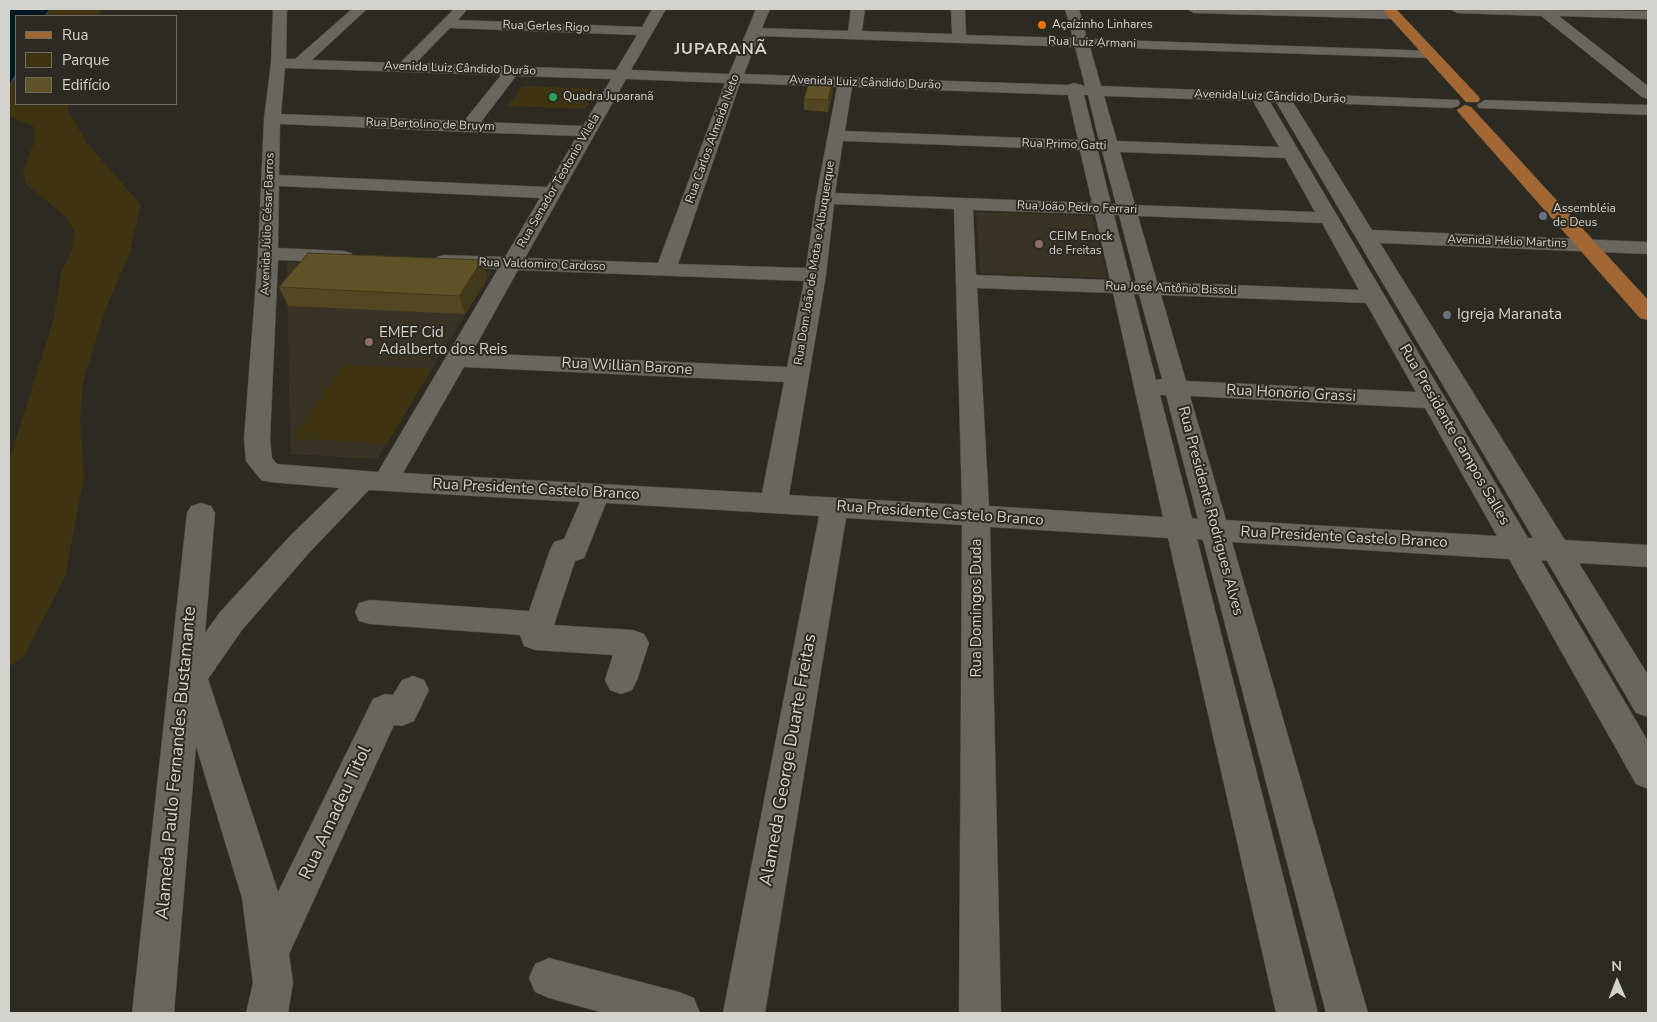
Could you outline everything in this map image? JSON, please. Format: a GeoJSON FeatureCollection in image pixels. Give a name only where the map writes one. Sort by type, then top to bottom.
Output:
{"type":"FeatureCollection","features":[{"type":"Feature","properties":{"kind":"main road"},"geometry":{"type":"LineString","coordinates":[[1385,12],[1469,104],[1587,245],[1648,313]]}},
{"type":"Feature","properties":{"kind":"main road"},"geometry":{"type":"LineString","coordinates":[[1469,104],[1608,246],[1648,290]]}},
{"type":"Feature","properties":{"kind":"street","name":"Avenida Júlio César Barros"},"geometry":{"type":"LineString","coordinates":[[257,439],[268,254],[272,119],[278,63],[280,9]]}},
{"type":"Feature","properties":{"kind":"street"},"geometry":{"type":"LineString","coordinates":[[299,63],[360,9]]}},
{"type":"Feature","properties":{"kind":"street"},"geometry":{"type":"LineString","coordinates":[[404,67],[462,9]]}},
{"type":"Feature","properties":{"kind":"street","name":"Rua Senador Teotonio Vilela"},"geometry":{"type":"LineString","coordinates":[[188,678],[231,620],[300,545],[373,482],[456,359],[659,9]]}},
{"type":"Feature","properties":{"kind":"street","name":"Rua Carlos Almeida Neto"},"geometry":{"type":"LineString","coordinates":[[666,269],[734,79],[763,9]]}},
{"type":"Feature","properties":{"kind":"street"},"geometry":{"type":"LineString","coordinates":[[854,35],[858,9]]}},
{"type":"Feature","properties":{"kind":"street"},"geometry":{"type":"LineString","coordinates":[[958,9],[959,38]]}},
{"type":"Feature","properties":{"kind":"street","name":"Rua Presidente Rodrigues Alves"},"geometry":{"type":"LineString","coordinates":[[1055,9],[1072,42],[1135,288],[1176,388],[1347,1013]]}},
{"type":"Feature","properties":{"kind":"street","name":"Rua Presidente Rodrigues Alves"},"geometry":{"type":"LineString","coordinates":[[1072,9],[1072,42]]}},
{"type":"Feature","properties":{"kind":"street"},"geometry":{"type":"LineString","coordinates":[[1194,9],[1385,12]]}},
{"type":"Feature","properties":{"kind":"street"},"geometry":{"type":"LineString","coordinates":[[1457,9],[1543,10],[1648,15]]}},
{"type":"Feature","properties":{"kind":"street"},"geometry":{"type":"LineString","coordinates":[[1543,10],[1648,94]]}},
{"type":"Feature","properties":{"kind":"street"},"geometry":{"type":"LineString","coordinates":[[549,27],[558,15]]}},
{"type":"Feature","properties":{"kind":"street","name":"Rua Gerles Rigo"},"geometry":{"type":"LineString","coordinates":[[447,24],[646,31]]}},
{"type":"Feature","properties":{"kind":"street","name":"Rua Luiz Armani"},"geometry":{"type":"LineString","coordinates":[[754,32],[1423,53]]}},
{"type":"Feature","properties":{"kind":"street","name":"Avenida Luiz Cândido Durão"},"geometry":{"type":"LineString","coordinates":[[278,63],[1648,110]]}},
{"type":"Feature","properties":{"kind":"street"},"geometry":{"type":"LineString","coordinates":[[468,127],[512,71]]}},
{"type":"Feature","properties":{"kind":"street","name":"Rua Dom João de Mota e Albuquerque"},"geometry":{"type":"LineString","coordinates":[[774,503],[816,275],[825,198],[845,83]]}},
{"type":"Feature","properties":{"kind":"street","name":"Rua Presidente Campos Salles"},"geometry":{"type":"LineString","coordinates":[[1270,98],[1293,154],[1648,773]]}},
{"type":"Feature","properties":{"kind":"street","name":"Rua Presidente Campos Salles"},"geometry":{"type":"LineString","coordinates":[[1270,98],[1366,236],[1648,703]]}},
{"type":"Feature","properties":{"kind":"street","name":"Rua Bertolino de Bruym"},"geometry":{"type":"LineString","coordinates":[[272,119],[588,131]]}},
{"type":"Feature","properties":{"kind":"street","name":"Rua Primo Gatti"},"geometry":{"type":"LineString","coordinates":[[835,136],[1293,154]]}},
{"type":"Feature","properties":{"kind":"street"},"geometry":{"type":"LineString","coordinates":[[270,180],[552,193]]}},
{"type":"Feature","properties":{"kind":"street","name":"Rua João Pedro Ferrari"},"geometry":{"type":"LineString","coordinates":[[825,198],[1330,218]]}},
{"type":"Feature","properties":{"kind":"street","name":"Rua Domingos Duda"},"geometry":{"type":"LineString","coordinates":[[963,204],[976,517],[980,1013]]}},
{"type":"Feature","properties":{"kind":"street","name":"Avenida Hélio Martins"},"geometry":{"type":"LineString","coordinates":[[1366,236],[1648,248]]}},
{"type":"Feature","properties":{"kind":"street"},"geometry":{"type":"LineString","coordinates":[[268,254],[365,258]]}},
{"type":"Feature","properties":{"kind":"street","name":"Rua Valdomiro Cardoso"},"geometry":{"type":"LineString","coordinates":[[424,260],[816,275]]}},
{"type":"Feature","properties":{"kind":"street","name":"Rua José Antônio Bissoli"},"geometry":{"type":"LineString","coordinates":[[966,281],[1375,297]]}},
{"type":"Feature","properties":{"kind":"street","name":"Rua Presidente Rodrigues Alves"},"geometry":{"type":"LineString","coordinates":[[1135,288],[1146,386],[1297,1013]]}},
{"type":"Feature","properties":{"kind":"street","name":"Rua Willian Barone"},"geometry":{"type":"LineString","coordinates":[[456,359],[797,375]]}},
{"type":"Feature","properties":{"kind":"street","name":"Rua Honorio Grassi"},"geometry":{"type":"LineString","coordinates":[[1146,386],[1435,402]]}},
{"type":"Feature","properties":{"kind":"street","name":"Rua Presidente Castelo Branco"},"geometry":{"type":"LineString","coordinates":[[257,439],[259,460],[270,473],[373,482],[774,503],[976,517],[1648,556]]}},
{"type":"Feature","properties":{"kind":"street"},"geometry":{"type":"LineString","coordinates":[[597,493],[574,550],[564,550],[534,637],[633,643],[621,680]]}},
{"type":"Feature","properties":{"kind":"street","name":"Alameda George Duarte Freitas"},"geometry":{"type":"LineString","coordinates":[[744,1013],[834,507]]}},
{"type":"Feature","properties":{"kind":"street","name":"Alameda Paulo Fernandes Bustamante"},"geometry":{"type":"LineString","coordinates":[[153,1013],[188,678],[201,513]]}},
{"type":"Feature","properties":{"kind":"street"},"geometry":{"type":"LineString","coordinates":[[370,612],[539,624]]}},
{"type":"Feature","properties":{"kind":"street"},"geometry":{"type":"LineString","coordinates":[[188,678],[261,898],[273,983],[267,1013]]}},
{"type":"Feature","properties":{"kind":"street","name":"Rua Amadeu Titol"},"geometry":{"type":"LineString","coordinates":[[269,953],[385,709],[402,711],[413,690]]}},
{"type":"Feature","properties":{"kind":"street"},"geometry":{"type":"LineString","coordinates":[[548,978],[679,1013]]}},
{"type":"Feature","properties":{"kind":"shaded area","name":"CEIM Enock de Freitas"},"geometry":{"type":"Polygon","coordinates":[[[976,212],[1092,216],[1108,278],[980,273],[976,212]]]}},
{"type":"Feature","properties":{"kind":"shaded area","name":"EMEF Cid Adalberto dos Reis"},"geometry":{"type":"Polygon","coordinates":[[[287,262],[492,271],[377,459],[290,454],[287,262]]]}},
{"type":"Feature","properties":{"kind":"green space"},"geometry":{"type":"Polygon","coordinates":[[[50,9],[101,9],[100,15],[46,15],[50,9]]]}},
{"type":"Feature","properties":{"kind":"green space"},"geometry":{"type":"Polygon","coordinates":[[[15,76],[15,105],[69,105],[67,109],[87,143],[141,205],[129,255],[106,308],[83,382],[80,420],[84,477],[65,577],[24,656],[9,667],[9,461],[54,318],[61,273],[72,250],[74,230],[64,215],[26,184],[23,172],[36,137],[33,126],[9,116],[9,87],[15,76]]]}},
{"type":"Feature","properties":{"kind":"green space","name":"Quadra Juparanã"},"geometry":{"type":"Polygon","coordinates":[[[523,86],[598,89],[585,109],[508,106],[523,86]]]}},
{"type":"Feature","properties":{"kind":"green space"},"geometry":{"type":"Polygon","coordinates":[[[344,365],[432,369],[387,444],[292,438],[344,365]]]}},
{"type":"Feature","properties":{"kind":"water"},"geometry":{"type":"Polygon","coordinates":[[[9,9],[50,9],[46,15],[15,15],[15,76],[9,87],[9,9]]]}},
{"type":"Feature","properties":{"kind":"building"},"geometry":{"type":"Polygon","coordinates":[[[810,79],[833,80],[828,100],[804,99],[810,79]]]}},
{"type":"Feature","properties":{"kind":"building"},"geometry":{"type":"Polygon","coordinates":[[[308,253],[482,260],[459,296],[279,287],[308,253]]]}},
{"type":"Feature","properties":{"kind":"place","name":"Açaízinho Linhares"},"geometry":{"type":"Point","coordinates":[1042,25]}},
{"type":"Feature","properties":{"kind":"place","name":"Quadra Juparanã"},"geometry":{"type":"Point","coordinates":[553,97]}},
{"type":"Feature","properties":{"kind":"place","name":"Assembléia de Deus"},"geometry":{"type":"Point","coordinates":[1543,216]}},
{"type":"Feature","properties":{"kind":"place","name":"CEIM Enock de Freitas"},"geometry":{"type":"Point","coordinates":[1039,244]}},
{"type":"Feature","properties":{"kind":"place","name":"Igreja Maranata"},"geometry":{"type":"Point","coordinates":[1447,315]}},
{"type":"Feature","properties":{"kind":"place","name":"EMEF Cid Adalberto dos Reis"},"geometry":{"type":"Point","coordinates":[369,342]}},
{"type":"Feature","properties":{"kind":"district","name":"JUPARANÃ"},"geometry":{"type":"Point","coordinates":[721,50]}}]}
